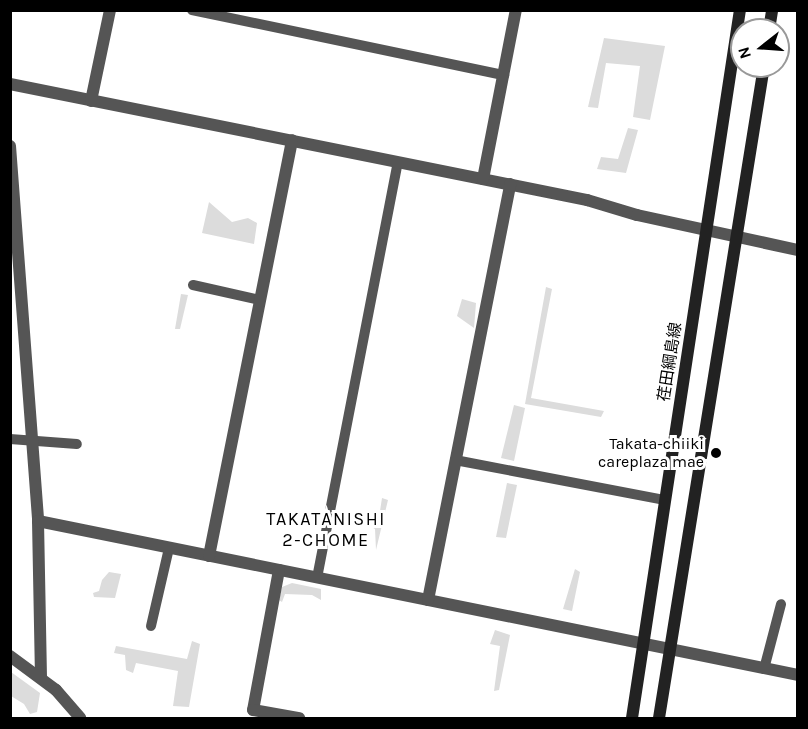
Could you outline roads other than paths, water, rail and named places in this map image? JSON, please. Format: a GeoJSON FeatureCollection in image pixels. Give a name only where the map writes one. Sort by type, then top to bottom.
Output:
{"type":"FeatureCollection","features":[{"type":"Feature","properties":{"kind":"main road","name":"荏田綱島線"},"geometry":{"type":"LineString","coordinates":[[632,718],[741,10]]}},
{"type":"Feature","properties":{"kind":"main road"},"geometry":{"type":"LineString","coordinates":[[659,718],[762,78]]}},
{"type":"Feature","properties":{"kind":"street"},"geometry":{"type":"LineString","coordinates":[[91,100],[110,10]]}},
{"type":"Feature","properties":{"kind":"street"},"geometry":{"type":"LineString","coordinates":[[483,179],[516,10]]}},
{"type":"Feature","properties":{"kind":"street"},"geometry":{"type":"LineString","coordinates":[[10,84],[510,184],[736,238],[798,250]]}},
{"type":"Feature","properties":{"kind":"street"},"geometry":{"type":"LineString","coordinates":[[209,556],[292,140]]}},
{"type":"Feature","properties":{"kind":"street"},"geometry":{"type":"LineString","coordinates":[[10,146],[13,212],[38,521],[41,677]]}},
{"type":"Feature","properties":{"kind":"street"},"geometry":{"type":"LineString","coordinates":[[428,600],[510,184]]}},
{"type":"Feature","properties":{"kind":"street"},"geometry":{"type":"LineString","coordinates":[[38,521],[643,646],[798,675]]}},
{"type":"Feature","properties":{"kind":"street"},"geometry":{"type":"LineString","coordinates":[[279,570],[253,710],[298,718]]}},
{"type":"Feature","properties":{"kind":"street"},"geometry":{"type":"LineString","coordinates":[[10,656],[41,677],[80,718]]}},
{"type":"Feature","properties":{"kind":"lane"},"geometry":{"type":"LineString","coordinates":[[192,10],[504,75]]}},
{"type":"Feature","properties":{"kind":"lane"},"geometry":{"type":"LineString","coordinates":[[318,578],[398,163]]}},
{"type":"Feature","properties":{"kind":"lane"},"geometry":{"type":"LineString","coordinates":[[193,285],[260,300]]}},
{"type":"Feature","properties":{"kind":"lane"},"geometry":{"type":"LineString","coordinates":[[10,439],[77,444]]}},
{"type":"Feature","properties":{"kind":"lane"},"geometry":{"type":"LineString","coordinates":[[455,460],[665,500]]}},
{"type":"Feature","properties":{"kind":"lane"},"geometry":{"type":"LineString","coordinates":[[151,626],[169,548]]}},
{"type":"Feature","properties":{"kind":"lane"},"geometry":{"type":"LineString","coordinates":[[764,669],[781,604]]}},
{"type":"Feature","properties":{"kind":"place","name":"Takata-chiiki careplaza mae"},"geometry":{"type":"Point","coordinates":[716,453]}},
{"type":"Feature","properties":{"kind":"district","name":"TAKATANISHI 2-CHOME"},"geometry":{"type":"Point","coordinates":[326,530]}}]}
